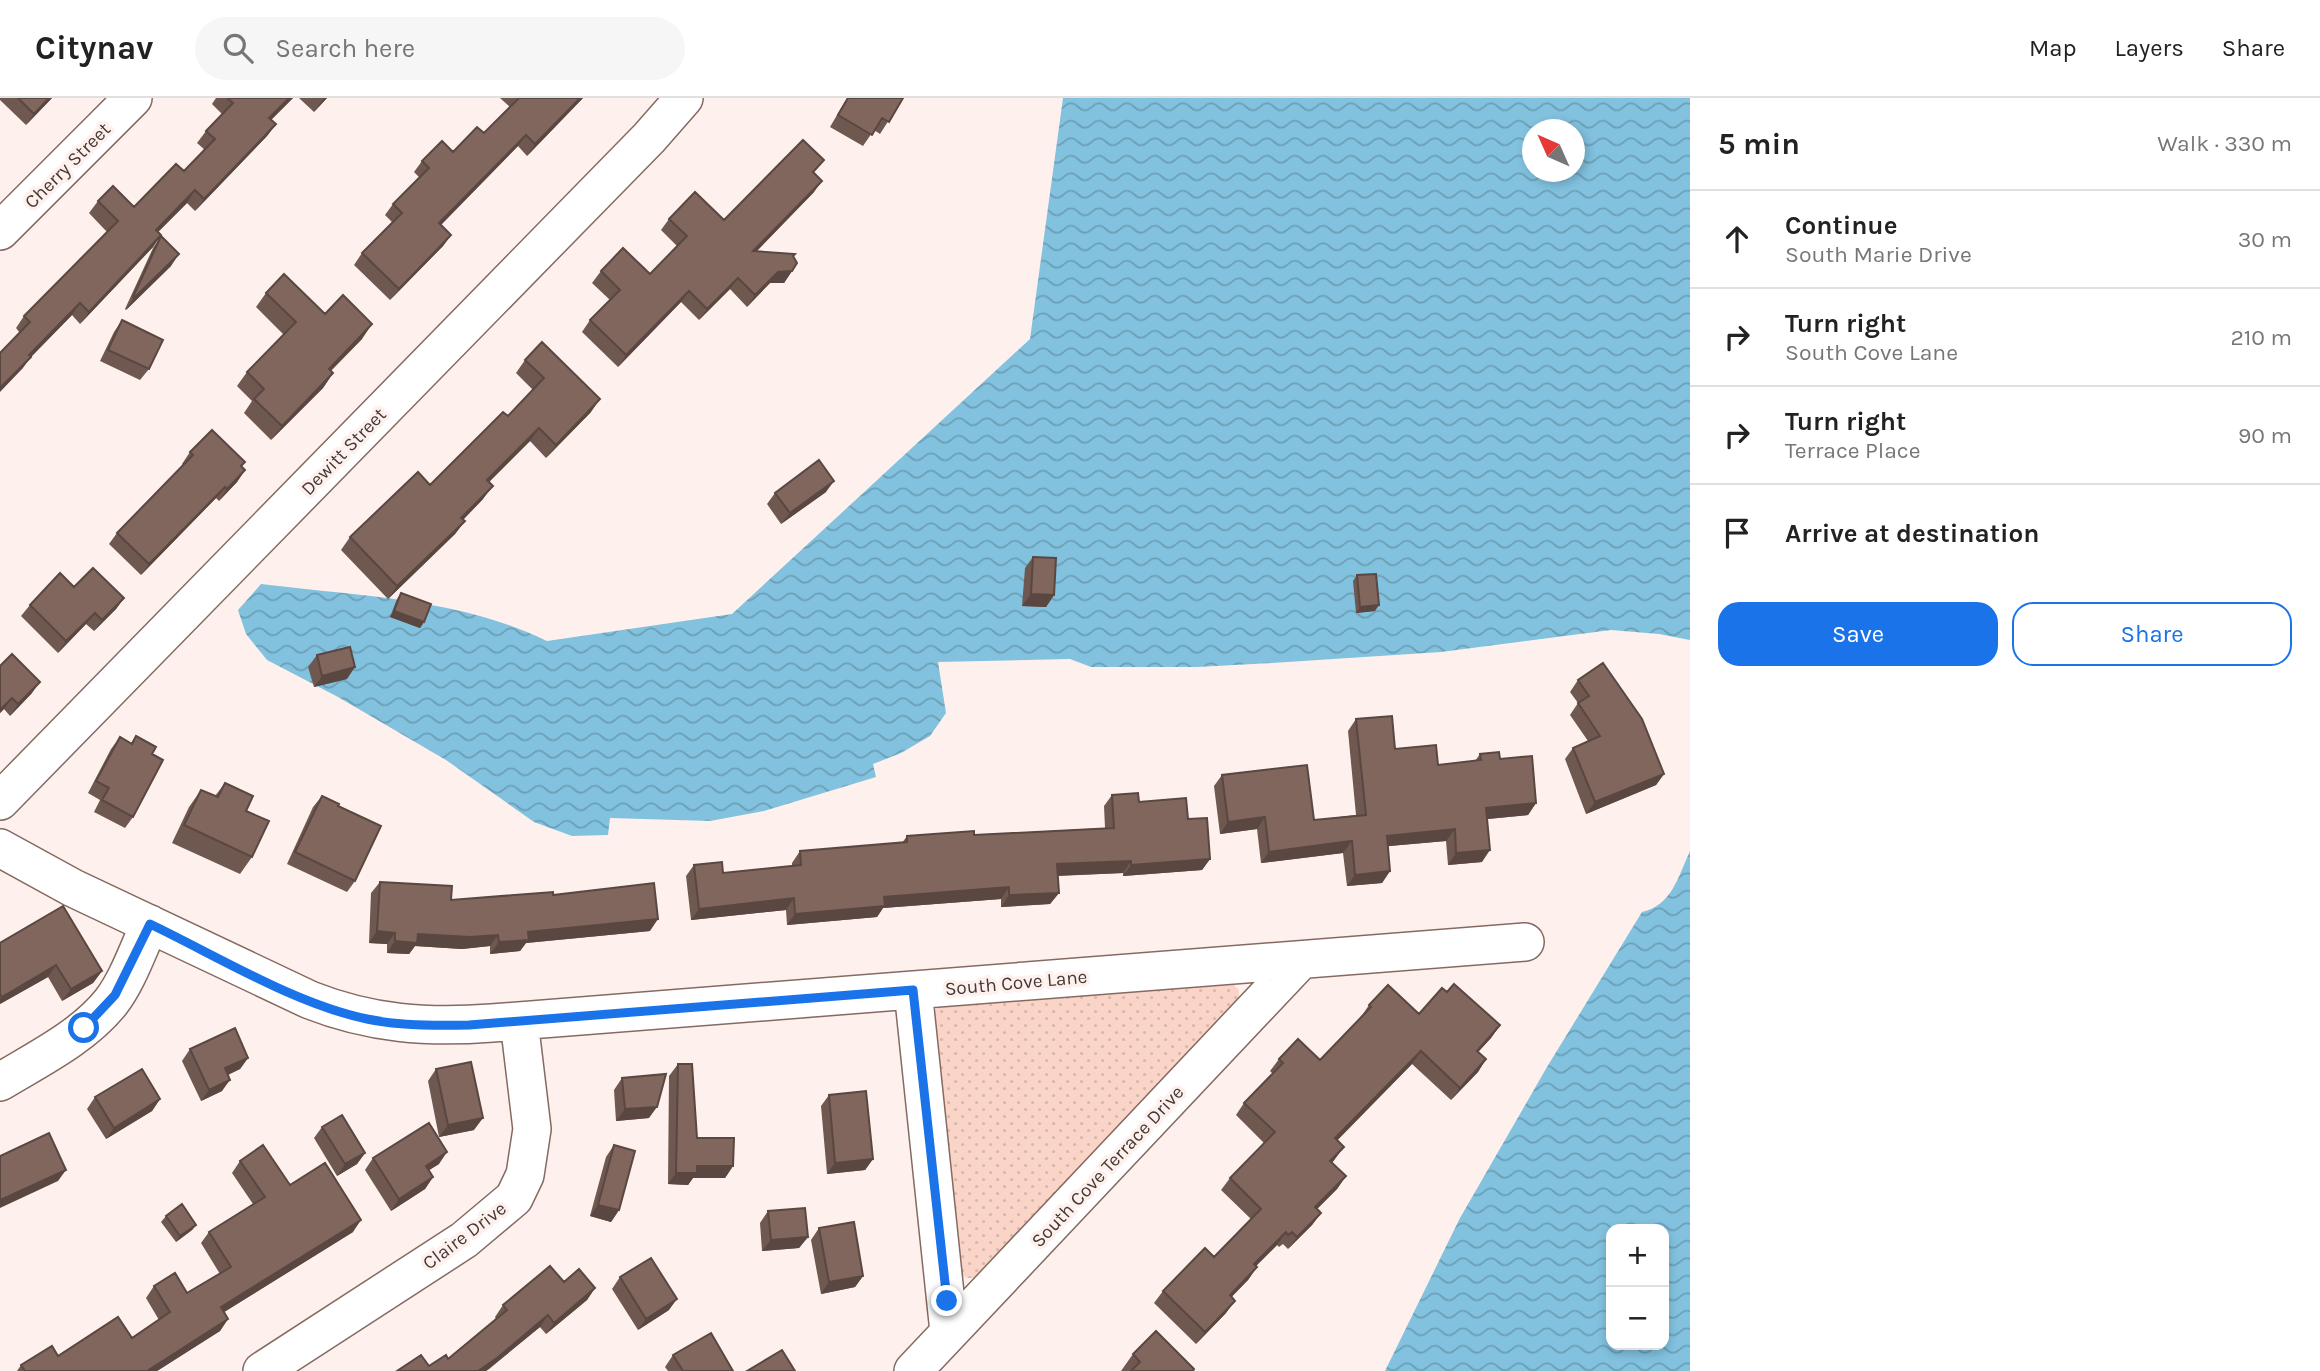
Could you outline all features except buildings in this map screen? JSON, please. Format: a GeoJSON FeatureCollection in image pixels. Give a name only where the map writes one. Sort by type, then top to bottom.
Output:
{"type":"FeatureCollection","features":[{"type":"Feature","properties":{"kind":"street","name":"Cherry Street"},"geometry":{"type":"LineString","coordinates":[[0,231],[133,98]]}},
{"type":"Feature","properties":{"kind":"street","name":"Dewitt Street"},"geometry":{"type":"LineString","coordinates":[[0,802],[649,138],[684,98]]}},
{"type":"Feature","properties":{"kind":"street","name":"South Cove Lane"},"geometry":{"type":"LineString","coordinates":[[0,848],[74,888],[288,991],[356,1016],[438,1026],[1525,942]]}},
{"type":"Feature","properties":{"kind":"street"},"geometry":{"type":"LineString","coordinates":[[0,1082],[71,1038],[95,1018],[119,989],[150,924]]}},
{"type":"Feature","properties":{"kind":"street","name":"South Cove Terrace Drive"},"geometry":{"type":"LineString","coordinates":[[913,1371],[1300,961]]}},
{"type":"Feature","properties":{"kind":"street"},"geometry":{"type":"LineString","coordinates":[[913,990],[949,1332]]}},
{"type":"Feature","properties":{"kind":"street","name":"Claire Drive"},"geometry":{"type":"LineString","coordinates":[[262,1371],[464,1240],[514,1198],[526,1175],[532,1129],[519,1021]]}},
{"type":"Feature","properties":{"kind":"shaded area"},"geometry":{"type":"Polygon","coordinates":[[[1232,983],[1239,990],[1239,1003],[977,1278],[962,1275],[933,1012],[943,1004],[1232,983]]]}},
{"type":"Feature","properties":{"kind":"water"},"geometry":{"type":"Polygon","coordinates":[[[1063,98],[1690,98],[1690,640],[1611,630],[1441,652],[1197,667],[1091,667],[1070,659],[938,662],[946,713],[930,736],[901,753],[873,764],[876,777],[764,811],[710,821],[610,818],[608,835],[572,836],[534,822],[446,760],[338,697],[267,660],[246,634],[238,610],[261,584],[443,607],[513,627],[547,641],[732,614],[1030,339],[1063,98]]]}},
{"type":"Feature","properties":{"kind":"water"},"geometry":{"type":"Polygon","coordinates":[[[1690,851],[1690,1371],[1385,1371],[1460,1218],[1547,1067],[1642,912],[1660,903],[1673,889],[1690,851]]]}},
{"type":"Feature","properties":{"kind":"route"},"geometry":{"type":"LineString","coordinates":[[84,1028],[111,1002],[150,924],[265,981],[328,1007],[369,1019],[400,1023],[469,1025],[913,990],[947,1301]]}}]}
